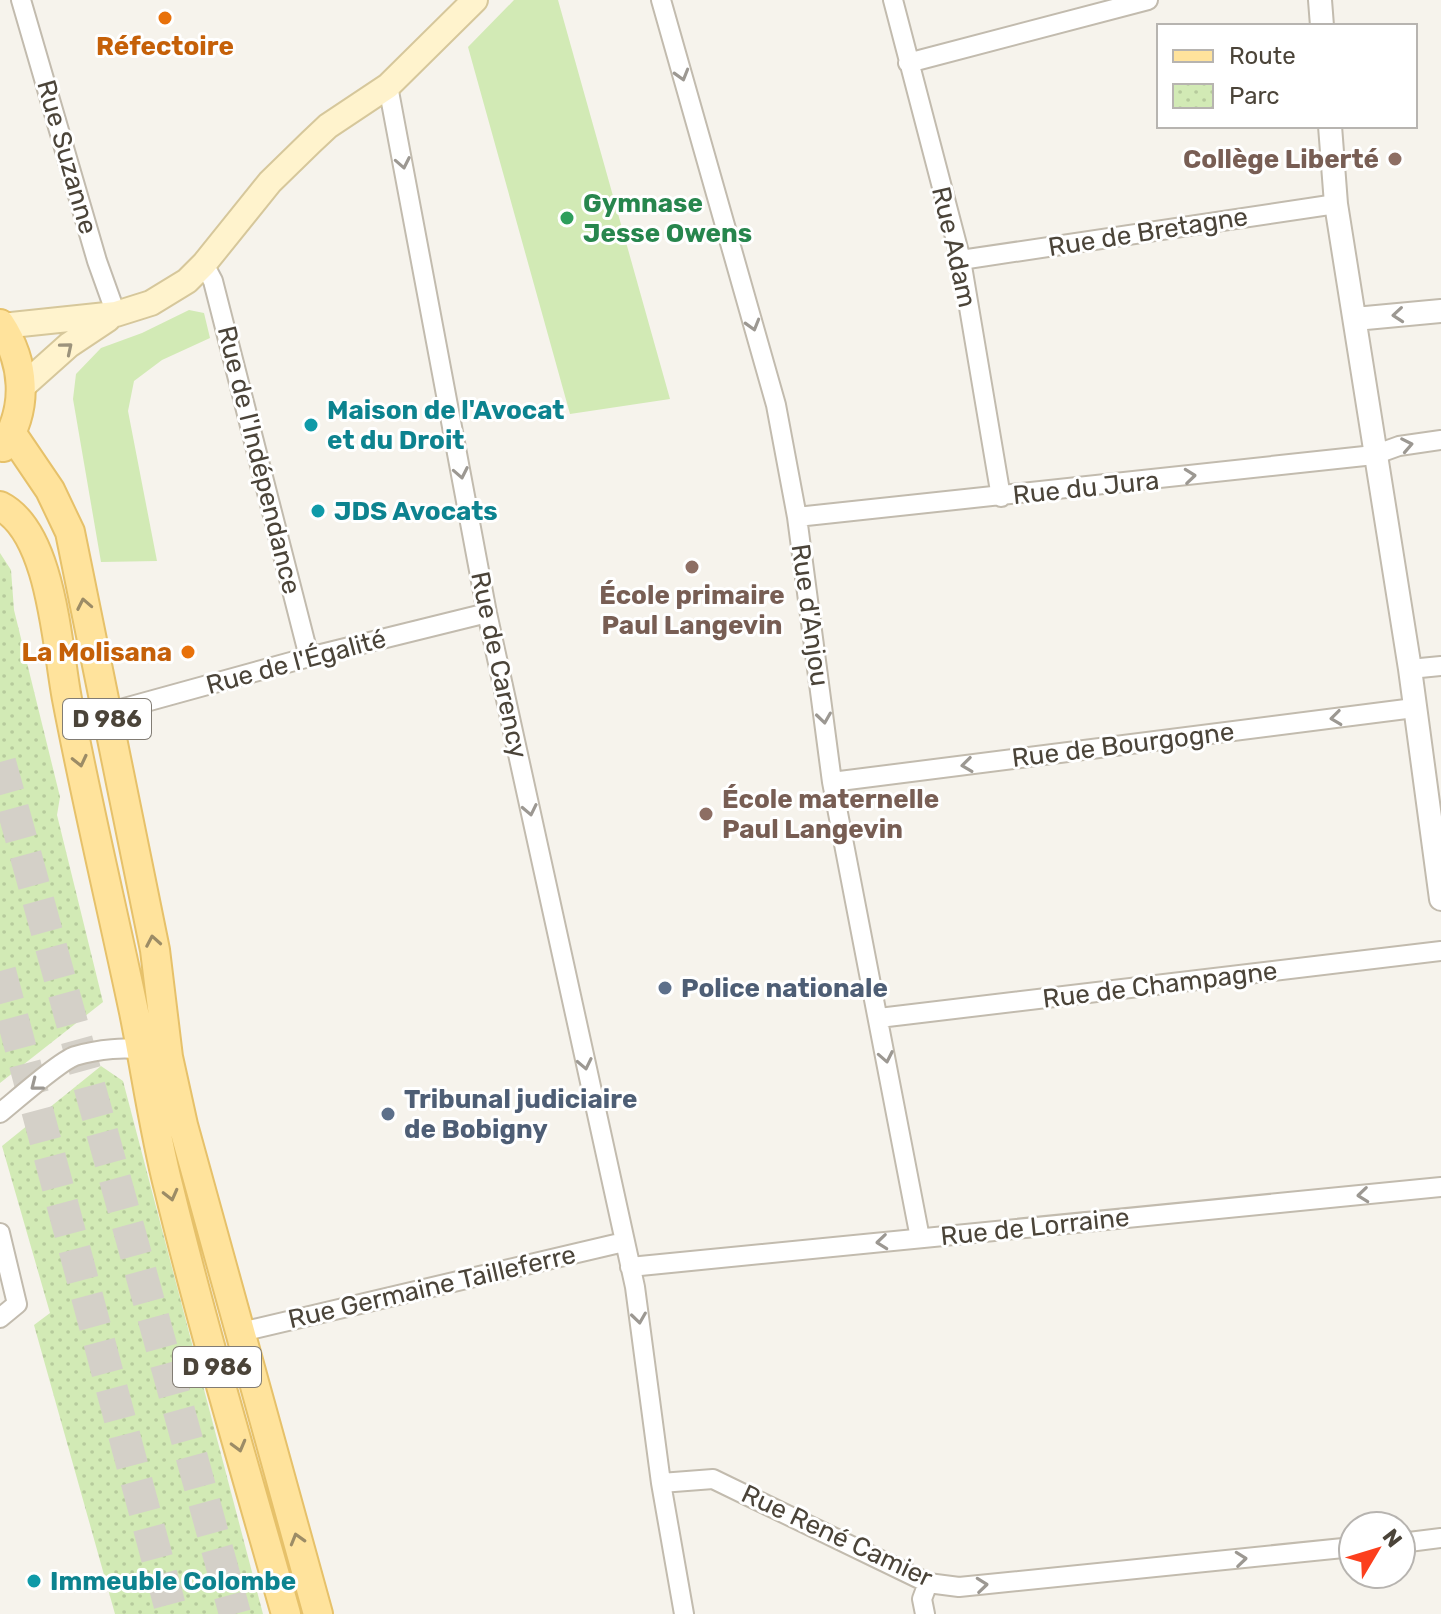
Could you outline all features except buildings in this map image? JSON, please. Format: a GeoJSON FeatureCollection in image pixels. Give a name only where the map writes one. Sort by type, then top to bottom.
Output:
{"type":"FeatureCollection","features":[{"type":"Feature","properties":{"kind":"main road"},"geometry":{"type":"LineString","coordinates":[[6,442],[19,411],[22,387],[17,357],[1,325],[116,314],[151,303],[187,281],[270,182],[328,126],[388,86],[475,0]]}},
{"type":"Feature","properties":{"kind":"main road"},"geometry":{"type":"LineString","coordinates":[[22,387],[69,345],[116,314]]}},
{"type":"Feature","properties":{"kind":"main road","name":"D 986"},"geometry":{"type":"LineString","coordinates":[[6,442],[50,490],[70,532],[155,950],[162,1018],[183,1125],[318,1614]]}},
{"type":"Feature","properties":{"kind":"main road","name":"D 986"},"geometry":{"type":"LineString","coordinates":[[0,506],[17,519],[29,534],[46,581],[71,721],[169,1190],[286,1614]]}},
{"type":"Feature","properties":{"kind":"street","name":"Rue Suzanne"},"geometry":{"type":"LineString","coordinates":[[21,0],[97,261],[116,314]]}},
{"type":"Feature","properties":{"kind":"street","name":"Rue d'Anjou"},"geometry":{"type":"LineString","coordinates":[[661,0],[776,405],[797,517],[832,782],[920,1238]]}},
{"type":"Feature","properties":{"kind":"street","name":"Rue Adam"},"geometry":{"type":"LineString","coordinates":[[893,0],[961,260],[1001,497]]}},
{"type":"Feature","properties":{"kind":"street"},"geometry":{"type":"LineString","coordinates":[[908,63],[1148,0]]}},
{"type":"Feature","properties":{"kind":"street"},"geometry":{"type":"LineString","coordinates":[[1320,0],[1322,24]]}},
{"type":"Feature","properties":{"kind":"street","name":"Rue de Carency"},"geometry":{"type":"LineString","coordinates":[[388,86],[487,613],[624,1242]]}},
{"type":"Feature","properties":{"kind":"street"},"geometry":{"type":"LineString","coordinates":[[1330,128],[1336,204],[1410,669],[1441,899]]}},
{"type":"Feature","properties":{"kind":"street","name":"Rue de Bretagne"},"geometry":{"type":"LineString","coordinates":[[961,260],[1336,204]]}},
{"type":"Feature","properties":{"kind":"street","name":"Rue de l'Indépendance"},"geometry":{"type":"LineString","coordinates":[[204,264],[213,281],[309,657]]}},
{"type":"Feature","properties":{"kind":"street"},"geometry":{"type":"LineString","coordinates":[[1355,319],[1441,311]]}},
{"type":"Feature","properties":{"kind":"street","name":"Rue du Jura"},"geometry":{"type":"LineString","coordinates":[[797,517],[1374,455],[1399,446],[1441,440]]}},
{"type":"Feature","properties":{"kind":"street","name":"Rue de l'Égalité"},"geometry":{"type":"LineString","coordinates":[[106,713],[309,657],[487,613]]}},
{"type":"Feature","properties":{"kind":"street"},"geometry":{"type":"LineString","coordinates":[[1410,669],[1441,666]]}},
{"type":"Feature","properties":{"kind":"street","name":"Rue de Bourgogne"},"geometry":{"type":"LineString","coordinates":[[832,782],[1414,708]]}},
{"type":"Feature","properties":{"kind":"street","name":"Rue de Champagne"},"geometry":{"type":"LineString","coordinates":[[879,1018],[1441,951]]}},
{"type":"Feature","properties":{"kind":"street"},"geometry":{"type":"LineString","coordinates":[[0,1113],[72,1057],[141,1049],[155,1053],[159,1071],[183,1125]]}},
{"type":"Feature","properties":{"kind":"street","name":"Rue de Lorraine"},"geometry":{"type":"LineString","coordinates":[[630,1267],[1441,1187]]}},
{"type":"Feature","properties":{"kind":"street"},"geometry":{"type":"LineString","coordinates":[[0,1233],[17,1304],[0,1318]]}},
{"type":"Feature","properties":{"kind":"street"},"geometry":{"type":"LineString","coordinates":[[624,1242],[635,1287],[661,1483],[684,1614]]}},
{"type":"Feature","properties":{"kind":"street","name":"Rue Germaine Tailleferre"},"geometry":{"type":"LineString","coordinates":[[241,1332],[624,1242]]}},
{"type":"Feature","properties":{"kind":"street","name":"Rue René Camier"},"geometry":{"type":"LineString","coordinates":[[661,1483],[713,1479],[928,1583],[959,1587],[1337,1549]]}},
{"type":"Feature","properties":{"kind":"street"},"geometry":{"type":"LineString","coordinates":[[1417,1541],[1441,1538]]}},
{"type":"Feature","properties":{"kind":"street"},"geometry":{"type":"LineString","coordinates":[[925,1614],[922,1599],[928,1583]]}},
{"type":"Feature","properties":{"kind":"green space","name":"Gymnase Jesse Owens"},"geometry":{"type":"Polygon","coordinates":[[[514,0],[558,0],[670,399],[570,414],[468,47],[514,0]]]}},
{"type":"Feature","properties":{"kind":"green space"},"geometry":{"type":"Polygon","coordinates":[[[189,310],[204,313],[210,338],[162,360],[134,381],[128,411],[157,561],[101,562],[73,399],[76,374],[101,348],[142,333],[189,310]]]}},
{"type":"Feature","properties":{"kind":"green space"},"geometry":{"type":"Polygon","coordinates":[[[0,553],[11,570],[14,610],[60,797],[57,815],[103,1002],[0,1083],[0,553]]]}},
{"type":"Feature","properties":{"kind":"green space"},"geometry":{"type":"Polygon","coordinates":[[[101,1066],[123,1081],[263,1614],[115,1614],[34,1325],[50,1313],[2,1146],[101,1066]]]}},
{"type":"Feature","properties":{"kind":"tunnel"},"geometry":{"type":"LineString","coordinates":[[0,762],[235,1614]]}},
{"type":"Feature","properties":{"kind":"tunnel"},"geometry":{"type":"LineString","coordinates":[[0,971],[172,1614]]}},
{"type":"Feature","properties":{"kind":"place","name":"Réfectoire"},"geometry":{"type":"Point","coordinates":[165,18]}},
{"type":"Feature","properties":{"kind":"place","name":"Collège Liberté"},"geometry":{"type":"Point","coordinates":[1395,159]}},
{"type":"Feature","properties":{"kind":"place","name":"Gymnase Jesse Owens"},"geometry":{"type":"Point","coordinates":[567,218]}},
{"type":"Feature","properties":{"kind":"place","name":"Maison de l'Avocat et du Droit"},"geometry":{"type":"Point","coordinates":[311,425]}},
{"type":"Feature","properties":{"kind":"place","name":"JDS Avocats"},"geometry":{"type":"Point","coordinates":[318,511]}},
{"type":"Feature","properties":{"kind":"place","name":"École primaire Paul Langevin"},"geometry":{"type":"Point","coordinates":[692,567]}},
{"type":"Feature","properties":{"kind":"place","name":"La Molisana"},"geometry":{"type":"Point","coordinates":[188,652]}},
{"type":"Feature","properties":{"kind":"place","name":"École maternelle Paul Langevin"},"geometry":{"type":"Point","coordinates":[706,814]}},
{"type":"Feature","properties":{"kind":"place","name":"Police nationale"},"geometry":{"type":"Point","coordinates":[665,988]}},
{"type":"Feature","properties":{"kind":"place","name":"Tribunal judiciaire de Bobigny"},"geometry":{"type":"Point","coordinates":[388,1114]}},
{"type":"Feature","properties":{"kind":"place","name":"Immeuble Colombe"},"geometry":{"type":"Point","coordinates":[34,1581]}}]}
